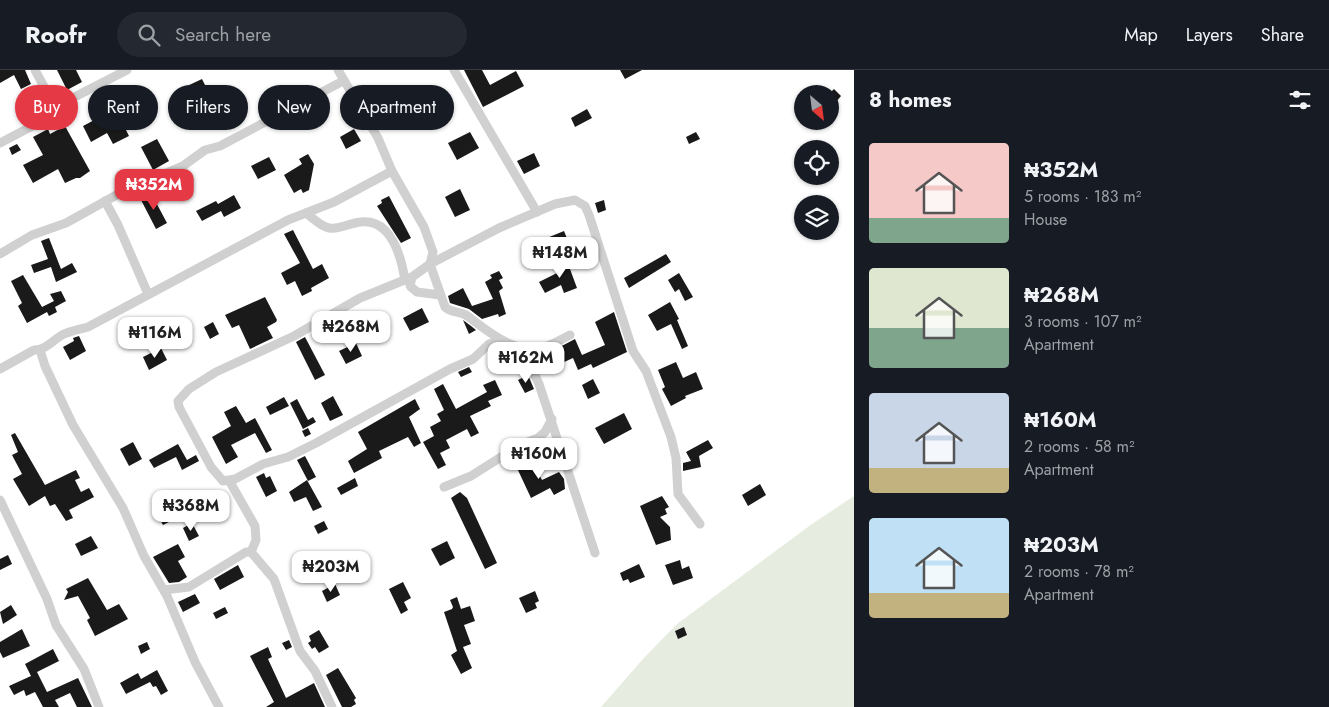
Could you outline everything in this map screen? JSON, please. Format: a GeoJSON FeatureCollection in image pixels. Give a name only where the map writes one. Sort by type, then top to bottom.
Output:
{"type":"FeatureCollection","features":[{"type":"Feature","properties":{"kind":"street"},"geometry":{"type":"LineString","coordinates":[[35,70],[43,85]]}},
{"type":"Feature","properties":{"kind":"street"},"geometry":{"type":"LineString","coordinates":[[78,95],[127,70]]}},
{"type":"Feature","properties":{"kind":"street"},"geometry":{"type":"LineString","coordinates":[[338,70],[378,138],[392,171],[424,227],[433,252],[430,264],[440,295],[448,310],[462,313],[488,333],[522,347],[544,347],[570,336]]}},
{"type":"Feature","properties":{"kind":"street"},"geometry":{"type":"LineString","coordinates":[[454,70],[537,212]]}},
{"type":"Feature","properties":{"kind":"street"},"geometry":{"type":"LineString","coordinates":[[0,254],[32,235],[66,223],[105,201],[183,166],[206,150],[220,146],[343,80]]}},
{"type":"Feature","properties":{"kind":"street"},"geometry":{"type":"LineString","coordinates":[[0,143],[26,130]]}},
{"type":"Feature","properties":{"kind":"street"},"geometry":{"type":"LineString","coordinates":[[0,369],[34,350],[40,350],[54,343],[63,334],[88,327],[148,294],[306,213],[334,202],[392,171]]}},
{"type":"Feature","properties":{"kind":"street"},"geometry":{"type":"LineString","coordinates":[[500,339],[489,344],[473,359],[450,369],[356,422],[288,457],[263,464],[230,482],[223,481],[211,467],[179,407],[178,401],[182,395],[216,372],[294,336],[352,301],[409,279],[430,264],[499,228],[569,200],[581,202],[586,206],[633,351],[646,371],[671,437],[676,458],[678,494],[700,524]]}},
{"type":"Feature","properties":{"kind":"street"},"geometry":{"type":"LineString","coordinates":[[105,201],[118,225],[148,294]]}},
{"type":"Feature","properties":{"kind":"street"},"geometry":{"type":"LineString","coordinates":[[306,213],[321,225],[330,228],[359,222],[378,224],[387,232],[395,244],[410,286],[416,292],[440,295]]}},
{"type":"Feature","properties":{"kind":"street"},"geometry":{"type":"LineString","coordinates":[[488,333],[489,344]]}},
{"type":"Feature","properties":{"kind":"street"},"geometry":{"type":"LineString","coordinates":[[522,347],[552,419],[595,553]]}},
{"type":"Feature","properties":{"kind":"street"},"geometry":{"type":"LineString","coordinates":[[40,350],[45,366],[73,425],[122,508],[144,556],[164,590],[195,662],[219,707]]}},
{"type":"Feature","properties":{"kind":"street"},"geometry":{"type":"LineString","coordinates":[[444,487],[471,476],[520,446],[538,438],[545,432],[552,419]]}},
{"type":"Feature","properties":{"kind":"street"},"geometry":{"type":"LineString","coordinates":[[230,482],[255,526],[256,540],[251,552]]}},
{"type":"Feature","properties":{"kind":"street"},"geometry":{"type":"LineString","coordinates":[[0,500],[47,599],[56,625],[84,669],[99,707]]}},
{"type":"Feature","properties":{"kind":"street"},"geometry":{"type":"LineString","coordinates":[[164,590],[189,587],[215,569],[246,552],[251,552]]}},
{"type":"Feature","properties":{"kind":"street"},"geometry":{"type":"LineString","coordinates":[[251,552],[274,580],[300,651],[316,672],[332,707]]}},
{"type":"Feature","properties":{"kind":"shaded area"},"geometry":{"type":"Polygon","coordinates":[[[854,496],[854,707],[601,707],[677,624],[812,524],[854,496]]]}},
{"type":"Feature","properties":{"kind":"building"},"geometry":{"type":"Polygon","coordinates":[[[0,70],[25,70],[31,84],[19,85],[14,75],[0,83],[0,70]]]}},
{"type":"Feature","properties":{"kind":"building"},"geometry":{"type":"Polygon","coordinates":[[[57,70],[76,70],[82,82],[76,85],[64,85],[57,70]]]}},
{"type":"Feature","properties":{"kind":"building"},"geometry":{"type":"Polygon","coordinates":[[[464,70],[482,70],[490,85],[516,71],[524,86],[483,107],[464,70]]]}},
{"type":"Feature","properties":{"kind":"building"},"geometry":{"type":"Polygon","coordinates":[[[620,70],[642,70],[625,79],[620,70]]]}},
{"type":"Feature","properties":{"kind":"building"},"geometry":{"type":"Polygon","coordinates":[[[202,79],[205,85],[189,85],[202,79]]]}},
{"type":"Feature","properties":{"kind":"building"},"geometry":{"type":"Polygon","coordinates":[[[587,109],[592,118],[575,127],[571,118],[587,109]]]}},
{"type":"Feature","properties":{"kind":"building"},"geometry":{"type":"Polygon","coordinates":[[[88,123],[88,130],[126,130],[129,136],[113,144],[107,133],[91,142],[83,126],[88,123]]]}},
{"type":"Feature","properties":{"kind":"building"},"geometry":{"type":"Polygon","coordinates":[[[46,130],[48,130],[50,134],[58,130],[67,130],[90,171],[80,178],[65,183],[58,169],[33,183],[23,165],[43,155],[33,137],[46,130]]]}},
{"type":"Feature","properties":{"kind":"building"},"geometry":{"type":"Polygon","coordinates":[[[355,130],[361,141],[346,149],[340,137],[355,130]]]}},
{"type":"Feature","properties":{"kind":"building"},"geometry":{"type":"Polygon","coordinates":[[[470,132],[479,148],[457,160],[448,143],[470,132]]]}},
{"type":"Feature","properties":{"kind":"building"},"geometry":{"type":"Polygon","coordinates":[[[696,132],[700,139],[689,144],[686,137],[696,132]]]}},
{"type":"Feature","properties":{"kind":"building"},"geometry":{"type":"Polygon","coordinates":[[[157,139],[169,161],[153,170],[141,147],[157,139]]]}},
{"type":"Feature","properties":{"kind":"building"},"geometry":{"type":"Polygon","coordinates":[[[17,144],[21,150],[12,155],[9,148],[17,144]]]}},
{"type":"Feature","properties":{"kind":"building"},"geometry":{"type":"Polygon","coordinates":[[[534,153],[540,166],[524,174],[517,161],[534,153]]]}},
{"type":"Feature","properties":{"kind":"building"},"geometry":{"type":"Polygon","coordinates":[[[308,154],[314,164],[309,190],[303,193],[301,189],[294,193],[284,175],[302,164],[299,159],[308,154]]]}},
{"type":"Feature","properties":{"kind":"building"},"geometry":{"type":"Polygon","coordinates":[[[269,157],[276,170],[258,179],[251,166],[269,157]]]}},
{"type":"Feature","properties":{"kind":"building"},"geometry":{"type":"Polygon","coordinates":[[[460,189],[470,210],[455,217],[445,197],[460,189]]]}},
{"type":"Feature","properties":{"kind":"building"},"geometry":{"type":"Polygon","coordinates":[[[151,193],[167,223],[156,229],[140,198],[151,193]]]}},
{"type":"Feature","properties":{"kind":"building"},"geometry":{"type":"Polygon","coordinates":[[[234,195],[241,208],[224,217],[221,211],[202,221],[196,211],[216,201],[218,204],[234,195]]]}},
{"type":"Feature","properties":{"kind":"building"},"geometry":{"type":"Polygon","coordinates":[[[389,196],[411,238],[401,243],[377,206],[382,203],[381,200],[389,196]]]}},
{"type":"Feature","properties":{"kind":"building"},"geometry":{"type":"Polygon","coordinates":[[[604,200],[606,210],[598,213],[595,203],[604,200]]]}},
{"type":"Feature","properties":{"kind":"building"},"geometry":{"type":"Polygon","coordinates":[[[293,230],[313,269],[322,264],[329,278],[311,288],[312,291],[302,296],[295,281],[287,285],[281,273],[300,263],[284,234],[293,230]]]}},
{"type":"Feature","properties":{"kind":"building"},"geometry":{"type":"Polygon","coordinates":[[[564,231],[568,241],[547,250],[542,240],[564,231]]]}},
{"type":"Feature","properties":{"kind":"building"},"geometry":{"type":"Polygon","coordinates":[[[49,238],[61,269],[72,263],[77,272],[56,282],[51,267],[34,273],[31,265],[48,259],[41,241],[49,238]]]}},
{"type":"Feature","properties":{"kind":"building"},"geometry":{"type":"Polygon","coordinates":[[[666,254],[671,262],[629,288],[624,278],[666,254]]]}},
{"type":"Feature","properties":{"kind":"building"},"geometry":{"type":"Polygon","coordinates":[[[567,261],[577,288],[564,293],[561,285],[545,293],[539,282],[557,273],[554,267],[567,261]]]}},
{"type":"Feature","properties":{"kind":"building"},"geometry":{"type":"Polygon","coordinates":[[[499,271],[503,278],[499,280],[503,288],[499,291],[506,314],[499,317],[498,314],[482,319],[469,309],[450,303],[448,296],[463,288],[472,306],[493,299],[485,282],[492,278],[490,275],[499,271]]]}},
{"type":"Feature","properties":{"kind":"building"},"geometry":{"type":"Polygon","coordinates":[[[679,273],[693,297],[685,301],[679,289],[675,292],[668,280],[679,273]]]}},
{"type":"Feature","properties":{"kind":"building"},"geometry":{"type":"Polygon","coordinates":[[[23,275],[42,307],[54,301],[50,294],[61,291],[66,301],[55,307],[57,312],[49,316],[47,312],[27,323],[18,306],[22,303],[11,281],[23,275]]]}},
{"type":"Feature","properties":{"kind":"building"},"geometry":{"type":"Polygon","coordinates":[[[265,297],[277,320],[267,327],[273,338],[250,349],[239,325],[232,328],[225,315],[265,297]]]}},
{"type":"Feature","properties":{"kind":"building"},"geometry":{"type":"Polygon","coordinates":[[[670,302],[679,319],[677,320],[688,346],[682,349],[671,324],[657,331],[648,315],[670,302]]]}},
{"type":"Feature","properties":{"kind":"building"},"geometry":{"type":"Polygon","coordinates":[[[422,308],[429,322],[410,331],[403,318],[422,308]]]}},
{"type":"Feature","properties":{"kind":"building"},"geometry":{"type":"Polygon","coordinates":[[[614,312],[627,352],[593,368],[591,364],[578,370],[573,358],[562,363],[556,349],[575,339],[582,355],[605,345],[595,322],[614,312]]]}},
{"type":"Feature","properties":{"kind":"building"},"geometry":{"type":"Polygon","coordinates":[[[463,320],[471,326],[476,330],[469,334],[463,320]]]}},
{"type":"Feature","properties":{"kind":"building"},"geometry":{"type":"Polygon","coordinates":[[[213,322],[219,334],[210,339],[204,327],[213,322]]]}},
{"type":"Feature","properties":{"kind":"building"},"geometry":{"type":"Polygon","coordinates":[[[174,323],[182,341],[171,347],[162,330],[174,323]]]}},
{"type":"Feature","properties":{"kind":"building"},"geometry":{"type":"Polygon","coordinates":[[[79,336],[86,351],[70,360],[63,347],[74,341],[73,338],[79,336]]]}},
{"type":"Feature","properties":{"kind":"building"},"geometry":{"type":"Polygon","coordinates":[[[305,337],[325,375],[315,380],[296,342],[305,337]]]}},
{"type":"Feature","properties":{"kind":"building"},"geometry":{"type":"Polygon","coordinates":[[[356,343],[362,356],[346,364],[339,351],[356,343]]]}},
{"type":"Feature","properties":{"kind":"building"},"geometry":{"type":"Polygon","coordinates":[[[161,348],[167,360],[149,370],[143,357],[161,348]]]}},
{"type":"Feature","properties":{"kind":"building"},"geometry":{"type":"Polygon","coordinates":[[[676,362],[683,378],[696,372],[703,389],[685,396],[686,398],[671,406],[662,389],[665,387],[658,370],[676,362]]]}},
{"type":"Feature","properties":{"kind":"building"},"geometry":{"type":"Polygon","coordinates":[[[469,367],[472,372],[461,377],[458,372],[469,367]]]}},
{"type":"Feature","properties":{"kind":"building"},"geometry":{"type":"Polygon","coordinates":[[[528,375],[534,389],[525,393],[518,380],[528,375]]]}},
{"type":"Feature","properties":{"kind":"building"},"geometry":{"type":"Polygon","coordinates":[[[593,379],[600,393],[588,399],[582,385],[593,379]]]}},
{"type":"Feature","properties":{"kind":"building"},"geometry":{"type":"Polygon","coordinates":[[[495,380],[502,395],[488,401],[491,406],[470,416],[479,433],[471,437],[467,429],[446,440],[450,448],[440,453],[446,465],[438,469],[423,442],[434,436],[430,427],[441,421],[437,414],[444,410],[434,389],[443,384],[456,409],[487,392],[483,385],[495,380]]]}},
{"type":"Feature","properties":{"kind":"building"},"geometry":{"type":"Polygon","coordinates":[[[333,396],[343,415],[330,421],[321,403],[333,396]]]}},
{"type":"Feature","properties":{"kind":"building"},"geometry":{"type":"Polygon","coordinates":[[[284,397],[289,406],[270,415],[266,407],[284,397]]]}},
{"type":"Feature","properties":{"kind":"building"},"geometry":{"type":"Polygon","coordinates":[[[297,399],[308,420],[313,417],[316,422],[303,429],[290,403],[297,399]]]}},
{"type":"Feature","properties":{"kind":"building"},"geometry":{"type":"Polygon","coordinates":[[[415,399],[420,409],[409,417],[421,443],[414,447],[408,437],[379,451],[382,458],[354,473],[348,461],[367,449],[358,432],[415,399]]]}},
{"type":"Feature","properties":{"kind":"building"},"geometry":{"type":"Polygon","coordinates":[[[236,406],[246,423],[255,418],[272,450],[266,453],[255,433],[231,445],[238,457],[226,464],[212,437],[231,426],[224,412],[236,406]]]}},
{"type":"Feature","properties":{"kind":"building"},"geometry":{"type":"Polygon","coordinates":[[[624,413],[632,429],[604,444],[595,428],[624,413]]]}},
{"type":"Feature","properties":{"kind":"building"},"geometry":{"type":"Polygon","coordinates":[[[308,428],[311,434],[305,437],[302,431],[308,428]]]}},
{"type":"Feature","properties":{"kind":"building"},"geometry":{"type":"Polygon","coordinates":[[[15,433],[45,485],[76,470],[80,478],[75,480],[81,492],[89,488],[94,497],[69,510],[73,518],[66,521],[55,504],[50,506],[45,496],[29,506],[13,479],[22,474],[12,455],[18,452],[11,435],[15,433]]]}},
{"type":"Feature","properties":{"kind":"building"},"geometry":{"type":"Polygon","coordinates":[[[708,440],[713,448],[699,456],[701,467],[683,471],[683,463],[691,461],[686,452],[708,440]]]}},
{"type":"Feature","properties":{"kind":"building"},"geometry":{"type":"Polygon","coordinates":[[[133,442],[142,459],[129,466],[120,449],[133,442]]]}},
{"type":"Feature","properties":{"kind":"building"},"geometry":{"type":"Polygon","coordinates":[[[178,444],[187,460],[196,455],[199,461],[182,470],[176,457],[154,468],[149,460],[178,444]]]}},
{"type":"Feature","properties":{"kind":"building"},"geometry":{"type":"Polygon","coordinates":[[[305,456],[316,477],[308,481],[297,460],[305,456]]]}},
{"type":"Feature","properties":{"kind":"building"},"geometry":{"type":"Polygon","coordinates":[[[527,457],[529,461],[531,460],[542,480],[559,472],[564,479],[565,489],[554,495],[550,488],[531,498],[517,468],[521,465],[519,461],[527,457]]]}},
{"type":"Feature","properties":{"kind":"building"},"geometry":{"type":"Polygon","coordinates":[[[264,473],[266,478],[270,476],[277,491],[266,497],[256,477],[264,473]]]}},
{"type":"Feature","properties":{"kind":"building"},"geometry":{"type":"Polygon","coordinates":[[[355,478],[358,486],[341,495],[337,488],[355,478]]]}},
{"type":"Feature","properties":{"kind":"building"},"geometry":{"type":"Polygon","coordinates":[[[307,480],[322,507],[313,511],[306,497],[294,502],[289,492],[307,480]]]}},
{"type":"Feature","properties":{"kind":"building"},"geometry":{"type":"Polygon","coordinates":[[[760,484],[766,495],[748,506],[742,495],[760,484]]]}},
{"type":"Feature","properties":{"kind":"building"},"geometry":{"type":"Polygon","coordinates":[[[460,492],[467,498],[497,563],[485,569],[451,498],[460,492]]]}},
{"type":"Feature","properties":{"kind":"building"},"geometry":{"type":"Polygon","coordinates":[[[662,496],[669,507],[665,509],[667,514],[660,517],[670,527],[671,540],[656,545],[640,506],[662,496]]]}},
{"type":"Feature","properties":{"kind":"building"},"geometry":{"type":"Polygon","coordinates":[[[165,500],[175,519],[163,525],[153,507],[165,500]]]}},
{"type":"Feature","properties":{"kind":"building"},"geometry":{"type":"Polygon","coordinates":[[[324,521],[328,529],[318,534],[314,526],[324,521]]]}},
{"type":"Feature","properties":{"kind":"building"},"geometry":{"type":"Polygon","coordinates":[[[192,523],[199,536],[189,541],[183,528],[192,523]]]}},
{"type":"Feature","properties":{"kind":"building"},"geometry":{"type":"Polygon","coordinates":[[[91,536],[98,548],[81,556],[75,544],[91,536]]]}},
{"type":"Feature","properties":{"kind":"building"},"geometry":{"type":"Polygon","coordinates":[[[447,541],[455,558],[440,566],[431,549],[447,541]]]}},
{"type":"Feature","properties":{"kind":"building"},"geometry":{"type":"Polygon","coordinates":[[[178,544],[185,557],[178,561],[187,577],[179,582],[169,583],[153,557],[178,544]]]}},
{"type":"Feature","properties":{"kind":"building"},"geometry":{"type":"Polygon","coordinates":[[[8,555],[12,564],[0,570],[0,559],[8,555]]]}},
{"type":"Feature","properties":{"kind":"building"},"geometry":{"type":"Polygon","coordinates":[[[680,560],[682,569],[689,566],[693,578],[673,585],[665,565],[680,560]]]}},
{"type":"Feature","properties":{"kind":"building"},"geometry":{"type":"Polygon","coordinates":[[[639,564],[645,577],[630,583],[628,579],[623,581],[620,573],[639,564]]]}},
{"type":"Feature","properties":{"kind":"building"},"geometry":{"type":"Polygon","coordinates":[[[238,565],[244,577],[220,590],[214,579],[238,565]]]}},
{"type":"Feature","properties":{"kind":"building"},"geometry":{"type":"Polygon","coordinates":[[[88,578],[107,610],[119,604],[128,619],[95,636],[87,620],[90,618],[78,596],[64,600],[68,592],[66,589],[88,578]]]}},
{"type":"Feature","properties":{"kind":"building"},"geometry":{"type":"Polygon","coordinates":[[[403,582],[411,598],[404,602],[408,610],[401,614],[389,589],[403,582]]]}},
{"type":"Feature","properties":{"kind":"building"},"geometry":{"type":"Polygon","coordinates":[[[335,584],[340,595],[327,602],[322,591],[335,584]]]}},
{"type":"Feature","properties":{"kind":"building"},"geometry":{"type":"Polygon","coordinates":[[[535,591],[539,601],[535,603],[537,608],[526,613],[519,598],[535,591]]]}},
{"type":"Feature","properties":{"kind":"building"},"geometry":{"type":"Polygon","coordinates":[[[195,594],[200,603],[183,612],[178,602],[195,594]]]}},
{"type":"Feature","properties":{"kind":"building"},"geometry":{"type":"Polygon","coordinates":[[[457,597],[461,609],[470,606],[475,621],[464,625],[471,644],[463,647],[472,668],[461,674],[451,655],[457,651],[444,612],[452,609],[450,600],[457,597]]]}},
{"type":"Feature","properties":{"kind":"building"},"geometry":{"type":"Polygon","coordinates":[[[11,605],[17,615],[3,624],[0,612],[11,605]]]}},
{"type":"Feature","properties":{"kind":"building"},"geometry":{"type":"Polygon","coordinates":[[[225,607],[228,613],[216,619],[213,613],[225,607]]]}},
{"type":"Feature","properties":{"kind":"building"},"geometry":{"type":"Polygon","coordinates":[[[684,627],[687,635],[678,639],[675,631],[684,627]]]}},
{"type":"Feature","properties":{"kind":"building"},"geometry":{"type":"Polygon","coordinates":[[[22,629],[30,646],[3,658],[0,652],[0,642],[22,629]]]}},
{"type":"Feature","properties":{"kind":"building"},"geometry":{"type":"Polygon","coordinates":[[[319,630],[329,647],[319,653],[315,647],[312,649],[308,643],[311,641],[309,636],[319,630]]]}},
{"type":"Feature","properties":{"kind":"building"},"geometry":{"type":"Polygon","coordinates":[[[289,640],[292,647],[286,650],[282,643],[289,640]]]}},
{"type":"Feature","properties":{"kind":"building"},"geometry":{"type":"Polygon","coordinates":[[[147,642],[150,649],[141,654],[138,646],[147,642]]]}},
{"type":"Feature","properties":{"kind":"building"},"geometry":{"type":"Polygon","coordinates":[[[268,647],[272,657],[268,659],[286,698],[314,683],[325,707],[266,707],[274,702],[250,656],[268,647]]]}},
{"type":"Feature","properties":{"kind":"building"},"geometry":{"type":"Polygon","coordinates":[[[53,649],[59,661],[37,672],[47,692],[78,678],[92,707],[77,707],[70,693],[55,700],[59,707],[43,707],[35,692],[26,696],[24,690],[14,695],[9,686],[31,676],[25,664],[53,649]]]}},
{"type":"Feature","properties":{"kind":"building"},"geometry":{"type":"Polygon","coordinates":[[[338,668],[356,698],[354,700],[356,704],[351,707],[342,707],[326,675],[338,668]]]}},
{"type":"Feature","properties":{"kind":"building"},"geometry":{"type":"Polygon","coordinates":[[[157,670],[168,691],[161,695],[156,686],[153,687],[150,682],[126,694],[120,683],[138,673],[141,679],[157,670]]]}}]}
